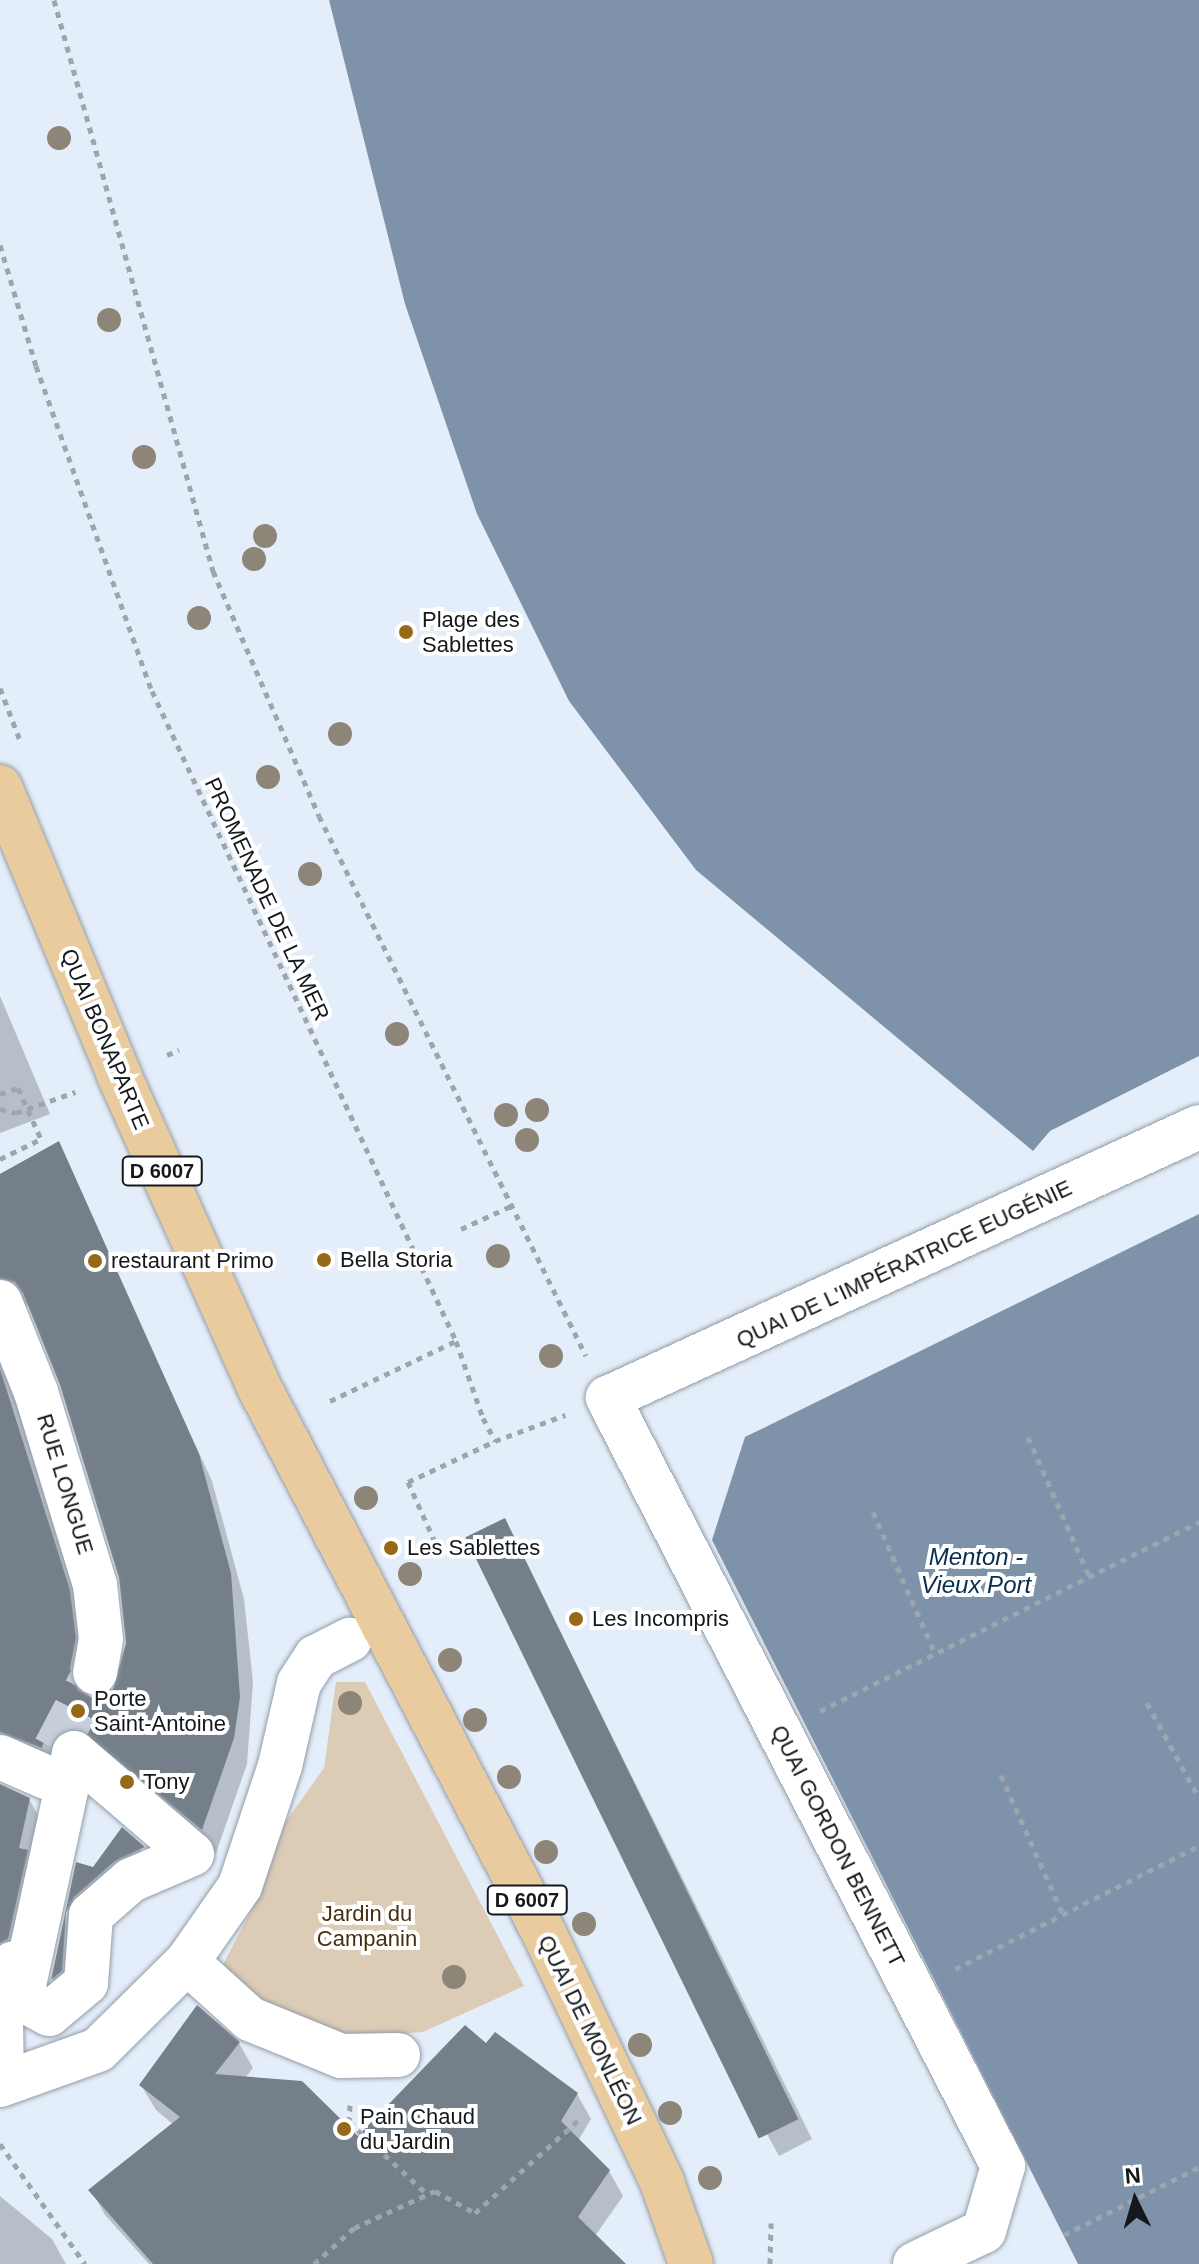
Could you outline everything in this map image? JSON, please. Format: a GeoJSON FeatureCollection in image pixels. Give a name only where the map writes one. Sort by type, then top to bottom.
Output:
{"type":"FeatureCollection","features":[{"type":"Feature","properties":{"kind":"main road","name":"QUAI BONAPARTE"},"geometry":{"type":"LineString","coordinates":[[0,787],[119,1075],[258,1385],[346,1544]]}},
{"type":"Feature","properties":{"kind":"main road","name":"QUAI DE MONLÉON"},"geometry":{"type":"LineString","coordinates":[[346,1544],[551,1946],[662,2182],[691,2264]]}},
{"type":"Feature","properties":{"kind":"street","name":"QUAI DE L'IMPÉRATRICE EUGÉNIE"},"geometry":{"type":"LineString","coordinates":[[608,1398],[1199,1127]]}},
{"type":"Feature","properties":{"kind":"street","name":"RUE LONGUE"},"geometry":{"type":"LineString","coordinates":[[0,1302],[36,1392],[91,1572],[101,1639],[95,1672]]}},
{"type":"Feature","properties":{"kind":"street","name":"QUAI GORDON BENNETT"},"geometry":{"type":"LineString","coordinates":[[608,1398],[1003,2166],[984,2231],[915,2264]]}},
{"type":"Feature","properties":{"kind":"street"},"geometry":{"type":"LineString","coordinates":[[59,1760],[1,2016],[1,2084],[98,2050],[187,1962],[240,1886],[280,1766],[299,1683],[316,1657],[350,1640]]}},
{"type":"Feature","properties":{"kind":"street"},"geometry":{"type":"LineString","coordinates":[[0,1757],[59,1760],[192,1854],[131,1880],[91,1915],[86,1983],[49,2014],[26,2001],[24,1985],[59,1760]]}},
{"type":"Feature","properties":{"kind":"street"},"geometry":{"type":"LineString","coordinates":[[187,1962],[250,2019],[341,2056],[398,2055]]}},
{"type":"Feature","properties":{"kind":"path"},"geometry":{"type":"LineString","coordinates":[[54,0],[213,571],[319,816],[608,1398],[495,1441],[408,1482],[435,1542]]}},
{"type":"Feature","properties":{"kind":"path","name":"PROMENADE DE LA MER"},"geometry":{"type":"LineString","coordinates":[[0,245],[36,366],[152,691],[456,1341],[495,1441]]}},
{"type":"Feature","properties":{"kind":"path"},"geometry":{"type":"LineString","coordinates":[[167,1055],[179,1050]]}},
{"type":"Feature","properties":{"kind":"path"},"geometry":{"type":"LineString","coordinates":[[0,1094],[18,1088],[41,1139],[0,1159]]}},
{"type":"Feature","properties":{"kind":"path"},"geometry":{"type":"LineString","coordinates":[[0,1109],[16,1113],[87,1088]]}},
{"type":"Feature","properties":{"kind":"path"},"geometry":{"type":"LineString","coordinates":[[461,1229],[511,1206]]}},
{"type":"Feature","properties":{"kind":"path"},"geometry":{"type":"LineString","coordinates":[[330,1401],[456,1341]]}},
{"type":"Feature","properties":{"kind":"path"},"geometry":{"type":"LineString","coordinates":[[1028,1437],[1089,1576]]}},
{"type":"Feature","properties":{"kind":"path"},"geometry":{"type":"LineString","coordinates":[[873,1512],[935,1653]]}},
{"type":"Feature","properties":{"kind":"path"},"geometry":{"type":"LineString","coordinates":[[815,1713],[1199,1522]]}},
{"type":"Feature","properties":{"kind":"path"},"geometry":{"type":"LineString","coordinates":[[1147,1703],[1199,1798]]}},
{"type":"Feature","properties":{"kind":"path"},"geometry":{"type":"LineString","coordinates":[[1001,1775],[1063,1915]]}},
{"type":"Feature","properties":{"kind":"path"},"geometry":{"type":"LineString","coordinates":[[946,1974],[1199,1846]]}},
{"type":"Feature","properties":{"kind":"path"},"geometry":{"type":"LineString","coordinates":[[352,2056],[349,2122],[427,2194]]}},
{"type":"Feature","properties":{"kind":"path"},"geometry":{"type":"LineString","coordinates":[[314,2264],[354,2228],[435,2191],[475,2213],[572,2123],[594,2110]]}},
{"type":"Feature","properties":{"kind":"path"},"geometry":{"type":"LineString","coordinates":[[0,2144],[85,2264]]}},
{"type":"Feature","properties":{"kind":"path"},"geometry":{"type":"LineString","coordinates":[[1064,2235],[1199,2167]]}},
{"type":"Feature","properties":{"kind":"path"},"geometry":{"type":"LineString","coordinates":[[770,2264],[771,2223]]}},
{"type":"Feature","properties":{"kind":"green space","name":"Jardin du Campanin"},"geometry":{"type":"Polygon","coordinates":[[[336,1682],[365,1682],[524,1986],[423,2032],[352,2038],[287,2019],[218,1974],[254,1905],[284,1824],[324,1768],[336,1682]]]}},
{"type":"Feature","properties":{"kind":"water"},"geometry":{"type":"Polygon","coordinates":[[[329,0],[1199,0],[1199,1056],[1051,1131],[1033,1151],[696,870],[569,701],[477,514],[405,304],[329,0]]]}},
{"type":"Feature","properties":{"kind":"water","name":"Menton - Vieux Port"},"geometry":{"type":"Polygon","coordinates":[[[1199,1214],[1199,2264],[1078,2264],[712,1540],[745,1437],[1199,1214]]]}},
{"type":"Feature","properties":{"kind":"pier"},"geometry":{"type":"Polygon","coordinates":[[[1199,1056],[1053,1134],[1033,1151],[1050,1131],[1199,1056]]]}},
{"type":"Feature","properties":{"kind":"building"},"geometry":{"type":"Polygon","coordinates":[[[59,1141],[199,1454],[231,1573],[240,1697],[234,1738],[202,1830],[79,1729],[65,1730],[51,1745],[44,1740],[42,1748],[0,1732],[0,1369],[70,1590],[76,1638],[70,1668],[78,1690],[91,1697],[113,1689],[126,1643],[119,1578],[60,1385],[23,1293],[15,1282],[0,1278],[0,1174],[59,1141]]]}},
{"type":"Feature","properties":{"kind":"building"},"geometry":{"type":"Polygon","coordinates":[[[505,1518],[798,2119],[759,2139],[465,1537],[505,1518]]]}},
{"type":"Feature","properties":{"kind":"building"},"geometry":{"type":"Polygon","coordinates":[[[0,1784],[30,1798],[19,1848],[28,1850],[8,1939],[0,1943],[0,1784]]]}},
{"type":"Feature","properties":{"kind":"building"},"geometry":{"type":"Polygon","coordinates":[[[122,1827],[145,1847],[115,1861],[74,1897],[66,1913],[62,1971],[51,1980],[76,1862],[93,1867],[122,1827]]]}},
{"type":"Feature","properties":{"kind":"building"},"geometry":{"type":"Polygon","coordinates":[[[197,2005],[240,2042],[215,2074],[302,2081],[358,2136],[465,2025],[486,2043],[495,2032],[578,2093],[561,2121],[610,2170],[578,2217],[626,2264],[153,2264],[88,2190],[180,2117],[139,2085],[197,2005]]]}},
{"type":"Feature","properties":{"kind":"tunnel"},"geometry":{"type":"LineString","coordinates":[[55,1749],[95,1672]]}},
{"type":"Feature","properties":{"kind":"place","name":"Plage des Sablettes"},"geometry":{"type":"Point","coordinates":[406,632]}},
{"type":"Feature","properties":{"kind":"place","name":"Bella Storia"},"geometry":{"type":"Point","coordinates":[324,1260]}},
{"type":"Feature","properties":{"kind":"place","name":"restaurant Primo"},"geometry":{"type":"Point","coordinates":[95,1261]}},
{"type":"Feature","properties":{"kind":"place","name":"Les Sablettes"},"geometry":{"type":"Point","coordinates":[391,1548]}},
{"type":"Feature","properties":{"kind":"place","name":"Les Incompris"},"geometry":{"type":"Point","coordinates":[576,1619]}},
{"type":"Feature","properties":{"kind":"place","name":"Porte Saint-Antoine"},"geometry":{"type":"Point","coordinates":[78,1711]}},
{"type":"Feature","properties":{"kind":"place","name":"Tony"},"geometry":{"type":"Point","coordinates":[127,1782]}},
{"type":"Feature","properties":{"kind":"place","name":"Pain Chaud du Jardin"},"geometry":{"type":"Point","coordinates":[344,2129]}}]}
